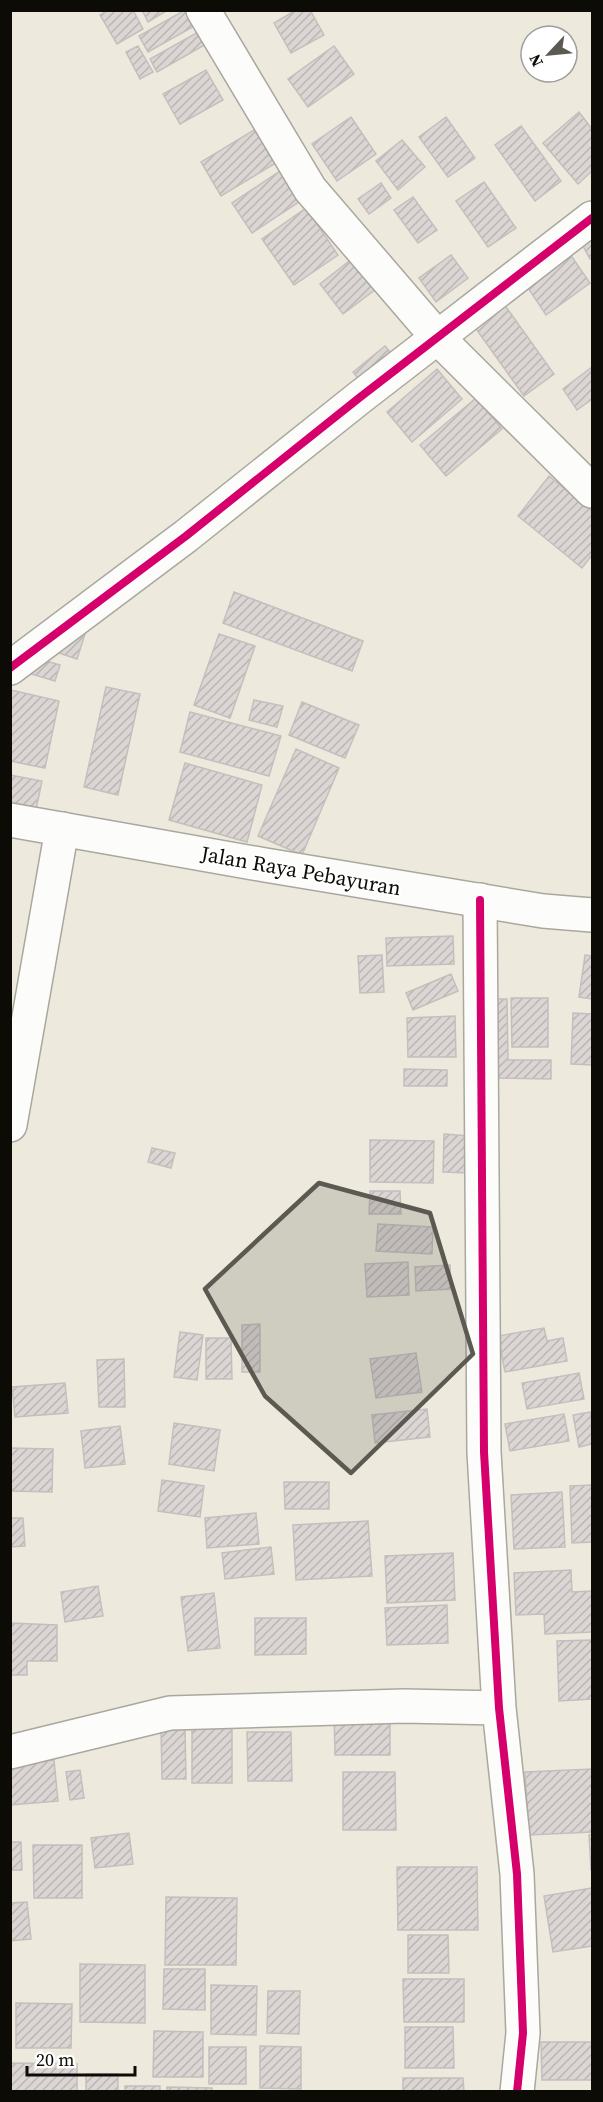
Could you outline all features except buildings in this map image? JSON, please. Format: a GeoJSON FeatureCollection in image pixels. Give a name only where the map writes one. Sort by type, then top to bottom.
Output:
{"type":"FeatureCollection","features":[{"type":"Feature","properties":{"kind":"street"},"geometry":{"type":"LineString","coordinates":[[203,10],[310,189],[438,338],[592,491]]}},
{"type":"Feature","properties":{"kind":"street"},"geometry":{"type":"LineString","coordinates":[[10,668],[186,536],[359,398],[592,218]]}},
{"type":"Feature","properties":{"kind":"street","name":"Jalan Raya Pebayuran"},"geometry":{"type":"LineString","coordinates":[[10,820],[265,866],[543,911],[592,915]]}},
{"type":"Feature","properties":{"kind":"street"},"geometry":{"type":"LineString","coordinates":[[10,1125],[62,829]]}},
{"type":"Feature","properties":{"kind":"street"},"geometry":{"type":"LineString","coordinates":[[480,900],[483,1441],[499,1708],[517,1874],[523,2033],[517,2091]]}},
{"type":"Feature","properties":{"kind":"street"},"geometry":{"type":"LineString","coordinates":[[10,1752],[170,1713],[404,1706],[499,1708]]}},
{"type":"Feature","properties":{"kind":"highlighted area"},"geometry":{"type":"Polygon","coordinates":[[[319,1183],[430,1213],[473,1354],[351,1473],[265,1396],[205,1289],[319,1183]]]}},
{"type":"Feature","properties":{"kind":"cycle path"},"geometry":{"type":"LineString","coordinates":[[10,668],[186,536],[359,398],[592,218]]}},
{"type":"Feature","properties":{"kind":"cycle path"},"geometry":{"type":"LineString","coordinates":[[480,900],[484,1452],[499,1708],[517,1874],[523,2033],[517,2092]]}}]}
